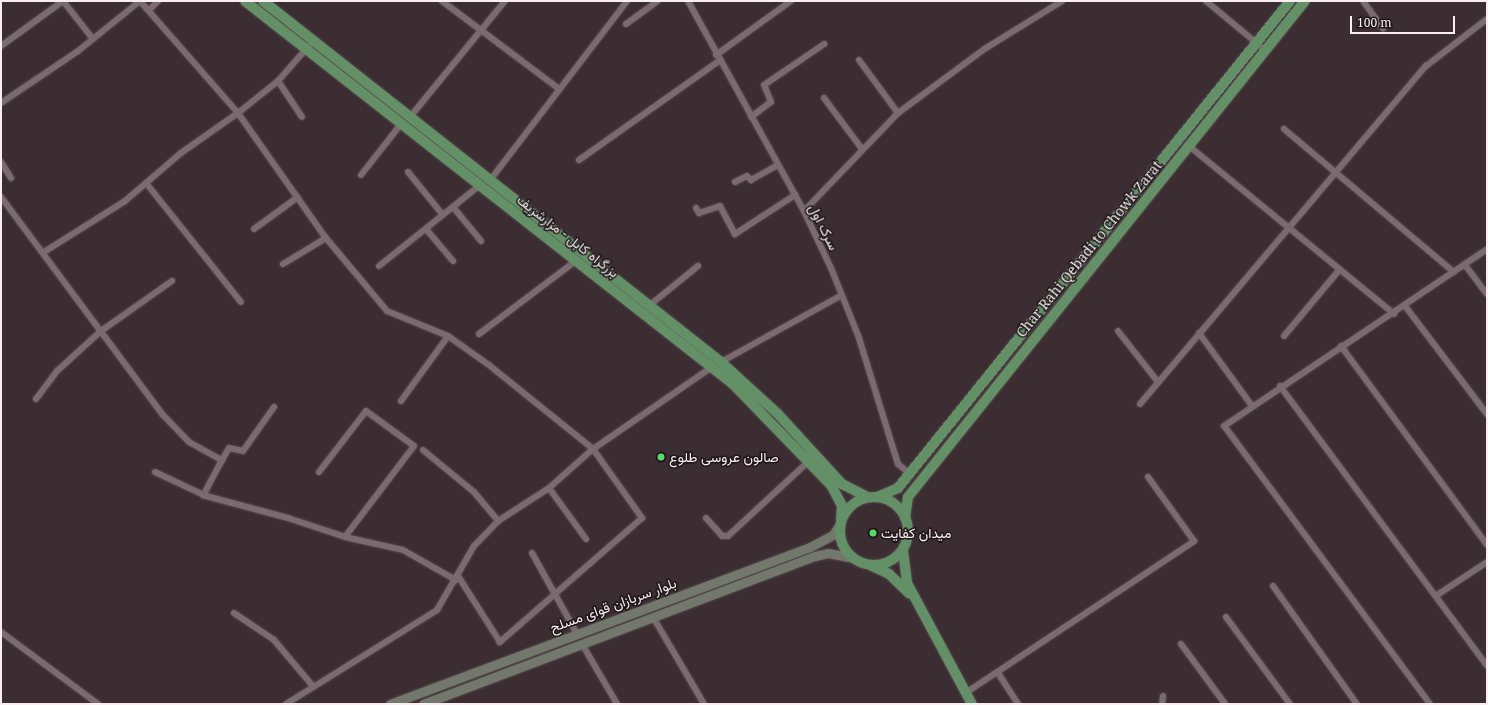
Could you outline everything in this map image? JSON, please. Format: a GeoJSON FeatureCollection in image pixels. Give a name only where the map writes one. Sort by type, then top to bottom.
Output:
{"type":"FeatureCollection","features":[{"type":"Feature","properties":{"kind":"highway","name":"بزرگراه کابل - مزارشریف"},"geometry":{"type":"LineString","coordinates":[[244,1],[480,186],[717,364],[810,460],[838,496],[841,522]]}},
{"type":"Feature","properties":{"kind":"highway","name":"بزرگراه کابل - مزارشریف"},"geometry":{"type":"LineString","coordinates":[[263,1],[650,305],[717,364],[778,414],[842,484],[873,497]]}},
{"type":"Feature","properties":{"kind":"highway","name":"Char Rahi Qebadi to Chowk Zarat"},"geometry":{"type":"LineString","coordinates":[[873,497],[898,488],[910,474],[1290,1]]}},
{"type":"Feature","properties":{"kind":"highway","name":"Char Rahi Qebadi to Chowk Zarat"},"geometry":{"type":"LineString","coordinates":[[905,518],[908,497],[1305,1]]}},
{"type":"Feature","properties":{"kind":"highway"},"geometry":{"type":"LineString","coordinates":[[915,601],[899,582],[872,566],[853,558],[841,543],[841,522],[857,501],[873,497],[894,504],[905,518],[908,534],[903,550],[902,565],[915,601],[967,692],[972,704]]}},
{"type":"Feature","properties":{"kind":"highway"},"geometry":{"type":"LineString","coordinates":[[872,566],[890,562],[903,550]]}},
{"type":"Feature","properties":{"kind":"main road","name":"بلوار سربازان قوای مسلح"},"geometry":{"type":"LineString","coordinates":[[390,704],[810,547],[833,535],[841,522]]}},
{"type":"Feature","properties":{"kind":"main road","name":"بلوار سربازان قوای مسلح"},"geometry":{"type":"LineString","coordinates":[[423,704],[814,556],[828,552],[853,558]]}},
{"type":"Feature","properties":{"kind":"street"},"geometry":{"type":"LineString","coordinates":[[1,46],[63,1],[93,39]]}},
{"type":"Feature","properties":{"kind":"street"},"geometry":{"type":"LineString","coordinates":[[1,103],[93,39],[140,1],[238,112],[326,238],[387,311],[448,336],[489,365],[594,449],[642,518],[500,642],[457,578],[404,550],[345,537],[204,495],[155,472]]}},
{"type":"Feature","properties":{"kind":"street"},"geometry":{"type":"LineString","coordinates":[[148,10],[158,1]]}},
{"type":"Feature","properties":{"kind":"street"},"geometry":{"type":"LineString","coordinates":[[442,1],[559,89]]}},
{"type":"Feature","properties":{"kind":"street"},"geometry":{"type":"LineString","coordinates":[[410,117],[505,1]]}},
{"type":"Feature","properties":{"kind":"street"},"geometry":{"type":"LineString","coordinates":[[491,180],[627,1]]}},
{"type":"Feature","properties":{"kind":"street"},"geometry":{"type":"LineString","coordinates":[[626,24],[658,1]]}},
{"type":"Feature","properties":{"kind":"street","name":"سرک اول"},"geometry":{"type":"LineString","coordinates":[[688,1],[719,61],[804,211],[842,295],[883,406],[898,464],[910,474]]}},
{"type":"Feature","properties":{"kind":"street"},"geometry":{"type":"LineString","coordinates":[[716,55],[791,1]]}},
{"type":"Feature","properties":{"kind":"street"},"geometry":{"type":"LineString","coordinates":[[804,211],[898,113],[986,48],[1062,1]]}},
{"type":"Feature","properties":{"kind":"street"},"geometry":{"type":"LineString","coordinates":[[1206,1],[1265,50]]}},
{"type":"Feature","properties":{"kind":"street"},"geometry":{"type":"LineString","coordinates":[[1363,1],[1383,29]]}},
{"type":"Feature","properties":{"kind":"street"},"geometry":{"type":"LineString","coordinates":[[1140,404],[1289,226],[1337,174],[1426,66],[1487,18]]}},
{"type":"Feature","properties":{"kind":"street"},"geometry":{"type":"LineString","coordinates":[[44,252],[125,201],[146,182],[278,81],[313,41]]}},
{"type":"Feature","properties":{"kind":"street"},"geometry":{"type":"LineString","coordinates":[[751,117],[771,102],[764,85],[824,44]]}},
{"type":"Feature","properties":{"kind":"street"},"geometry":{"type":"LineString","coordinates":[[859,60],[898,113]]}},
{"type":"Feature","properties":{"kind":"street"},"geometry":{"type":"LineString","coordinates":[[579,160],[719,61]]}},
{"type":"Feature","properties":{"kind":"street"},"geometry":{"type":"LineString","coordinates":[[278,81],[302,117]]}},
{"type":"Feature","properties":{"kind":"street"},"geometry":{"type":"LineString","coordinates":[[824,98],[862,149]]}},
{"type":"Feature","properties":{"kind":"street"},"geometry":{"type":"LineString","coordinates":[[361,175],[401,124]]}},
{"type":"Feature","properties":{"kind":"street"},"geometry":{"type":"LineString","coordinates":[[1284,129],[1454,272]]}},
{"type":"Feature","properties":{"kind":"street"},"geometry":{"type":"LineString","coordinates":[[1189,146],[1289,226],[1394,314]]}},
{"type":"Feature","properties":{"kind":"street"},"geometry":{"type":"LineString","coordinates":[[1,162],[11,178]]}},
{"type":"Feature","properties":{"kind":"street"},"geometry":{"type":"LineString","coordinates":[[736,182],[747,176],[751,180],[778,165]]}},
{"type":"Feature","properties":{"kind":"street"},"geometry":{"type":"LineString","coordinates":[[408,172],[443,215]]}},
{"type":"Feature","properties":{"kind":"street"},"geometry":{"type":"LineString","coordinates":[[146,182],[241,302]]}},
{"type":"Feature","properties":{"kind":"street"},"geometry":{"type":"LineString","coordinates":[[379,266],[480,186]]}},
{"type":"Feature","properties":{"kind":"street"},"geometry":{"type":"LineString","coordinates":[[696,208],[699,213],[720,206],[735,234],[795,195]]}},
{"type":"Feature","properties":{"kind":"street"},"geometry":{"type":"LineString","coordinates":[[254,229],[298,197]]}},
{"type":"Feature","properties":{"kind":"street"},"geometry":{"type":"LineString","coordinates":[[1,198],[44,252],[139,387],[176,430],[222,460]]}},
{"type":"Feature","properties":{"kind":"street"},"geometry":{"type":"LineString","coordinates":[[453,207],[481,241]]}},
{"type":"Feature","properties":{"kind":"street"},"geometry":{"type":"LineString","coordinates":[[426,229],[452,262]]}},
{"type":"Feature","properties":{"kind":"street"},"geometry":{"type":"LineString","coordinates":[[283,264],[326,238]]}},
{"type":"Feature","properties":{"kind":"street"},"geometry":{"type":"LineString","coordinates":[[1430,704],[1224,426],[1280,386],[1406,306],[1487,249]]}},
{"type":"Feature","properties":{"kind":"street"},"geometry":{"type":"LineString","coordinates":[[479,334],[577,260]]}},
{"type":"Feature","properties":{"kind":"street"},"geometry":{"type":"LineString","coordinates":[[1465,265],[1487,294]]}},
{"type":"Feature","properties":{"kind":"street"},"geometry":{"type":"LineString","coordinates":[[650,305],[698,266]]}},
{"type":"Feature","properties":{"kind":"street"},"geometry":{"type":"LineString","coordinates":[[1284,336],[1340,269]]}},
{"type":"Feature","properties":{"kind":"street"},"geometry":{"type":"LineString","coordinates":[[36,398],[57,372],[100,331],[172,281]]}},
{"type":"Feature","properties":{"kind":"street"},"geometry":{"type":"LineString","coordinates":[[286,704],[312,685],[437,610],[457,578],[474,546],[498,521],[549,488],[594,449],[717,364],[842,295]]}},
{"type":"Feature","properties":{"kind":"street"},"geometry":{"type":"LineString","coordinates":[[1406,306],[1487,414]]}},
{"type":"Feature","properties":{"kind":"street"},"geometry":{"type":"LineString","coordinates":[[1118,332],[1158,382]]}},
{"type":"Feature","properties":{"kind":"street"},"geometry":{"type":"LineString","coordinates":[[1199,333],[1252,406]]}},
{"type":"Feature","properties":{"kind":"street"},"geometry":{"type":"LineString","coordinates":[[401,401],[448,336]]}},
{"type":"Feature","properties":{"kind":"street"},"geometry":{"type":"LineString","coordinates":[[1341,346],[1487,545]]}},
{"type":"Feature","properties":{"kind":"street"},"geometry":{"type":"LineString","coordinates":[[1280,386],[1437,595],[1487,666]]}},
{"type":"Feature","properties":{"kind":"street"},"geometry":{"type":"LineString","coordinates":[[204,495],[229,448],[243,451],[274,407]]}},
{"type":"Feature","properties":{"kind":"street"},"geometry":{"type":"LineString","coordinates":[[318,472],[366,411],[414,446],[345,537]]}},
{"type":"Feature","properties":{"kind":"street"},"geometry":{"type":"LineString","coordinates":[[423,450],[474,492],[498,521]]}},
{"type":"Feature","properties":{"kind":"street"},"geometry":{"type":"LineString","coordinates":[[706,518],[722,536],[728,536],[810,460]]}},
{"type":"Feature","properties":{"kind":"street"},"geometry":{"type":"LineString","coordinates":[[967,692],[1194,541],[1148,477]]}},
{"type":"Feature","properties":{"kind":"street"},"geometry":{"type":"LineString","coordinates":[[549,488],[586,539]]}},
{"type":"Feature","properties":{"kind":"street"},"geometry":{"type":"LineString","coordinates":[[532,553],[577,634]]}},
{"type":"Feature","properties":{"kind":"street"},"geometry":{"type":"LineString","coordinates":[[1437,595],[1487,562]]}},
{"type":"Feature","properties":{"kind":"street"},"geometry":{"type":"LineString","coordinates":[[1273,586],[1357,704]]}},
{"type":"Feature","properties":{"kind":"street"},"geometry":{"type":"LineString","coordinates":[[234,613],[274,640],[312,685]]}},
{"type":"Feature","properties":{"kind":"street"},"geometry":{"type":"LineString","coordinates":[[653,617],[704,704]]}},
{"type":"Feature","properties":{"kind":"street"},"geometry":{"type":"LineString","coordinates":[[1226,617],[1290,704]]}},
{"type":"Feature","properties":{"kind":"street"},"geometry":{"type":"LineString","coordinates":[[1,632],[98,704]]}},
{"type":"Feature","properties":{"kind":"street"},"geometry":{"type":"LineString","coordinates":[[582,644],[617,704]]}},
{"type":"Feature","properties":{"kind":"street"},"geometry":{"type":"LineString","coordinates":[[1181,644],[1225,704]]}},
{"type":"Feature","properties":{"kind":"street"},"geometry":{"type":"LineString","coordinates":[[998,672],[1018,704]]}},
{"type":"Feature","properties":{"kind":"street"},"geometry":{"type":"LineString","coordinates":[[1162,704],[1163,696]]}},
{"type":"Feature","properties":{"kind":"place","name":"صالون عروسی طلوع"},"geometry":{"type":"Point","coordinates":[661,457]}},
{"type":"Feature","properties":{"kind":"place","name":"میدان کفایت"},"geometry":{"type":"Point","coordinates":[873,533]}}]}
